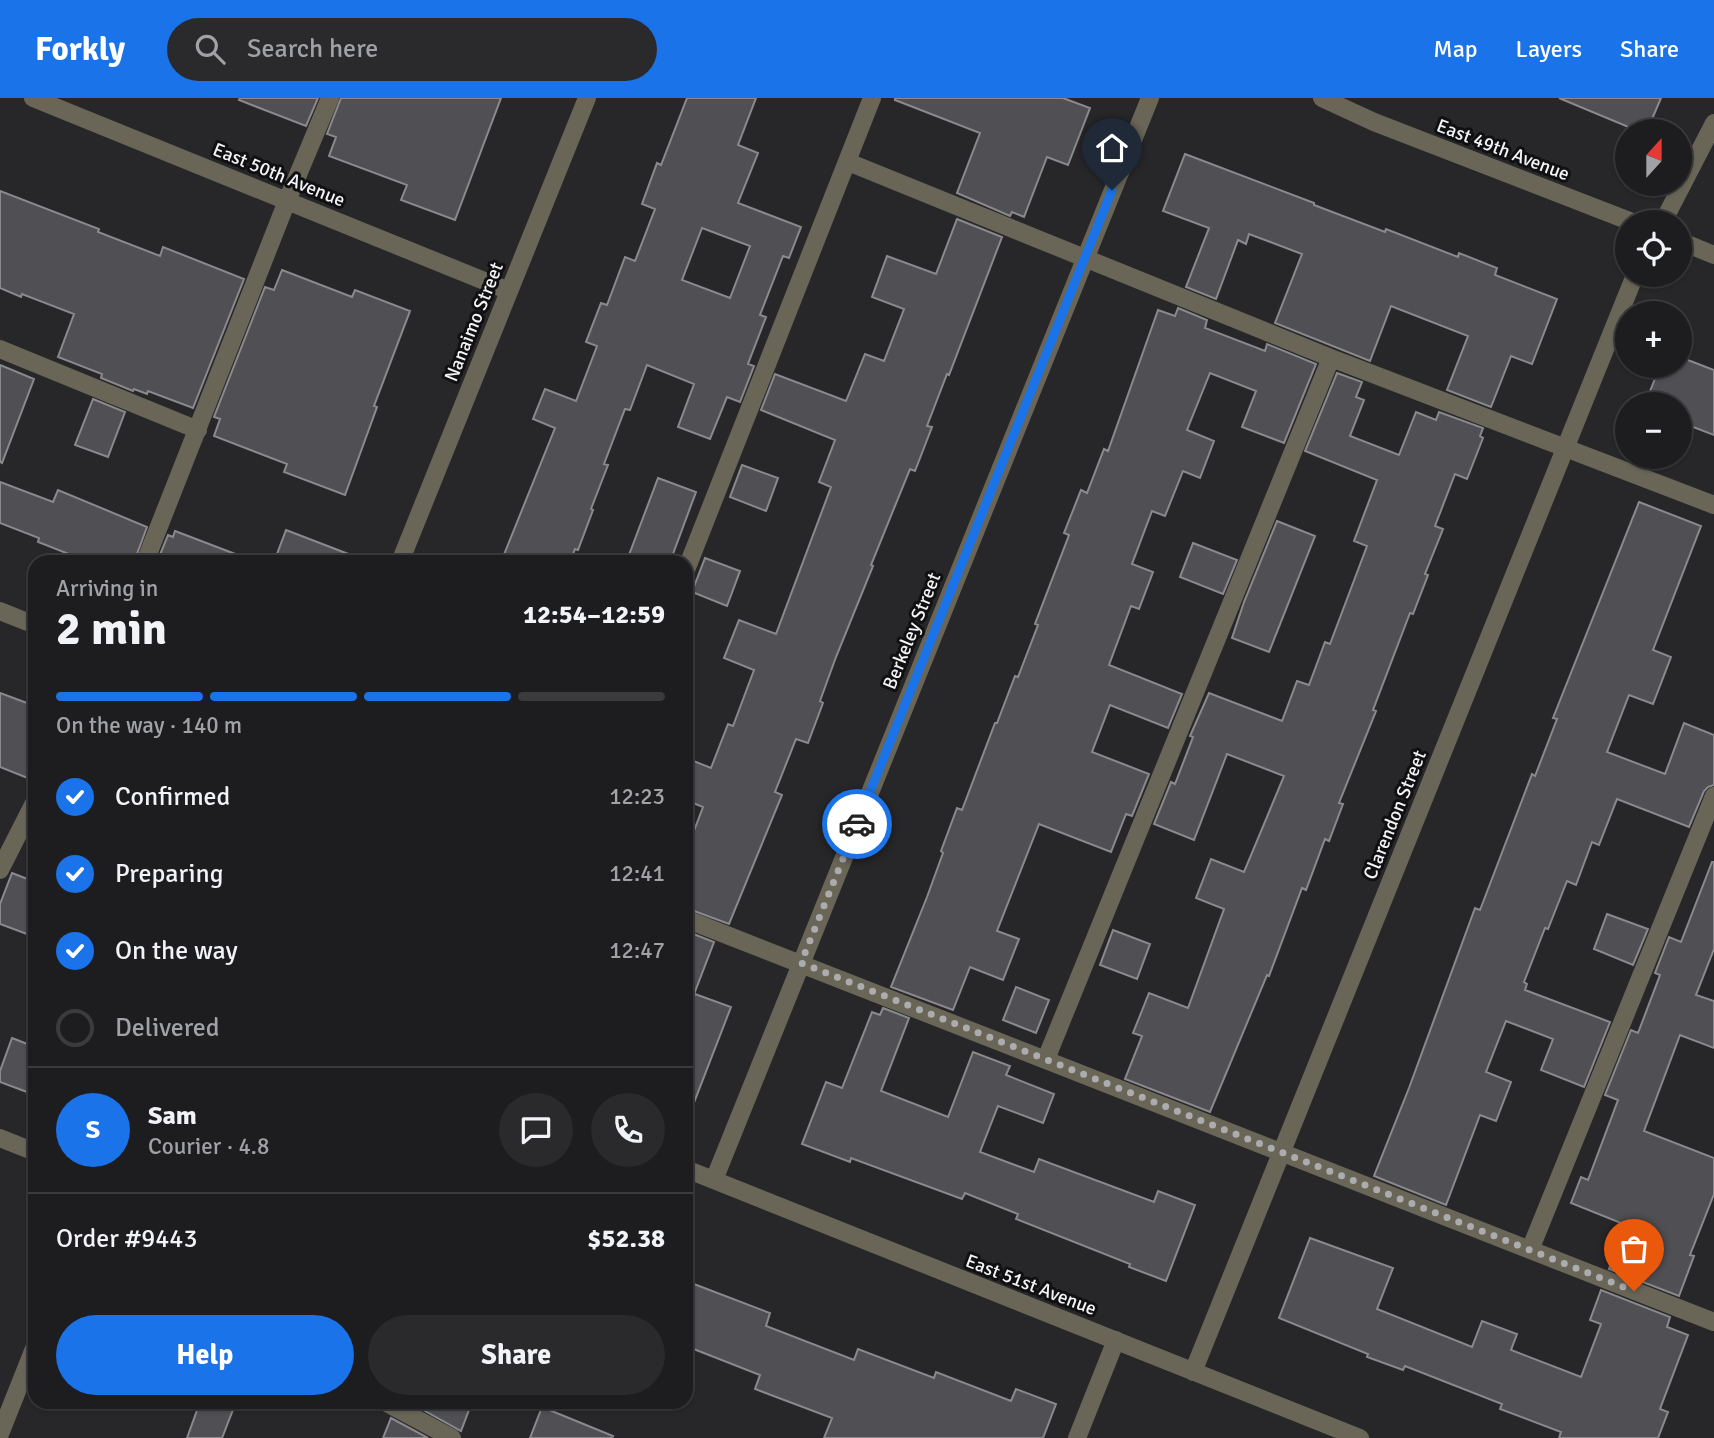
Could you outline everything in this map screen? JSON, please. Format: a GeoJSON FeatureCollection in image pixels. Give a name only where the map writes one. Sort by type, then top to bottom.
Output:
{"type":"FeatureCollection","features":[{"type":"Feature","properties":{"kind":"street","name":"East 50th Avenue"},"geometry":{"type":"LineString","coordinates":[[33,98],[509,291]]}},
{"type":"Feature","properties":{"kind":"street"},"geometry":{"type":"LineString","coordinates":[[148,555],[330,98]]}},
{"type":"Feature","properties":{"kind":"street","name":"Nanaimo Street"},"geometry":{"type":"LineString","coordinates":[[403,555],[587,98]]}},
{"type":"Feature","properties":{"kind":"street"},"geometry":{"type":"LineString","coordinates":[[692,555],[872,98]]}},
{"type":"Feature","properties":{"kind":"street","name":"Berkeley Street"},"geometry":{"type":"LineString","coordinates":[[714,1180],[1150,98]]}},
{"type":"Feature","properties":{"kind":"street","name":"East 49th Avenue"},"geometry":{"type":"LineString","coordinates":[[1322,98],[1374,122],[1615,215]]}},
{"type":"Feature","properties":{"kind":"street"},"geometry":{"type":"LineString","coordinates":[[1669,210],[1714,123]]}},
{"type":"Feature","properties":{"kind":"street"},"geometry":{"type":"LineString","coordinates":[[848,162],[1331,358],[1714,506]]}},
{"type":"Feature","properties":{"kind":"street"},"geometry":{"type":"LineString","coordinates":[[1692,246],[1714,254]]}},
{"type":"Feature","properties":{"kind":"street","name":"Clarendon Street"},"geometry":{"type":"LineString","coordinates":[[1194,1372],[1630,287]]}},
{"type":"Feature","properties":{"kind":"street"},"geometry":{"type":"LineString","coordinates":[[0,349],[198,430]]}},
{"type":"Feature","properties":{"kind":"street"},"geometry":{"type":"LineString","coordinates":[[1046,1059],[1331,358]]}},
{"type":"Feature","properties":{"kind":"street"},"geometry":{"type":"LineString","coordinates":[[0,611],[28,622]]}},
{"type":"Feature","properties":{"kind":"street"},"geometry":{"type":"LineString","coordinates":[[1530,1250],[1714,796]]}},
{"type":"Feature","properties":{"kind":"street"},"geometry":{"type":"LineString","coordinates":[[0,870],[28,815]]}},
{"type":"Feature","properties":{"kind":"street"},"geometry":{"type":"LineString","coordinates":[[693,922],[1714,1322]]}},
{"type":"Feature","properties":{"kind":"street"},"geometry":{"type":"LineString","coordinates":[[0,1138],[28,1149]]}},
{"type":"Feature","properties":{"kind":"street","name":"East 51st Avenue"},"geometry":{"type":"LineString","coordinates":[[693,1172],[1360,1438]]}},
{"type":"Feature","properties":{"kind":"street"},"geometry":{"type":"LineString","coordinates":[[1077,1438],[1116,1340]]}},
{"type":"Feature","properties":{"kind":"street"},"geometry":{"type":"LineString","coordinates":[[0,1434],[28,1364]]}},
{"type":"Feature","properties":{"kind":"street"},"geometry":{"type":"LineString","coordinates":[[398,1409],[452,1438]]}},
{"type":"Feature","properties":{"kind":"building"},"geometry":{"type":"Polygon","coordinates":[[[318,98],[306,126],[239,100],[318,98]]]}},
{"type":"Feature","properties":{"kind":"building"},"geometry":{"type":"Polygon","coordinates":[[[341,98],[501,98],[455,220],[401,200],[407,185],[329,156],[336,137],[327,134],[341,98]]]}},
{"type":"Feature","properties":{"kind":"building"},"geometry":{"type":"Polygon","coordinates":[[[687,98],[756,98],[738,145],[758,153],[738,203],[801,227],[789,258],[783,256],[760,315],[766,317],[748,364],[754,366],[740,402],[727,397],[710,439],[678,427],[694,384],[647,365],[630,410],[625,409],[604,464],[608,465],[578,550],[575,549],[573,555],[504,555],[555,428],[533,419],[545,389],[576,401],[597,346],[586,342],[601,303],[607,305],[625,257],[635,261],[655,209],[642,204],[657,163],[661,165],[687,98]],[[702,228],[682,280],[730,298],[750,246],[702,228]]]}},
{"type":"Feature","properties":{"kind":"building"},"geometry":{"type":"Polygon","coordinates":[[[895,98],[1063,98],[1090,108],[1068,165],[1047,157],[1024,217],[1012,212],[1010,216],[957,193],[980,133],[895,98]]]}},
{"type":"Feature","properties":{"kind":"building"},"geometry":{"type":"Polygon","coordinates":[[[1559,98],[1661,98],[1652,119],[1615,119],[1615,121],[1559,98]]]}},
{"type":"Feature","properties":{"kind":"building"},"geometry":{"type":"Polygon","coordinates":[[[1185,154],[1385,232],[1386,229],[1458,257],[1459,253],[1497,268],[1495,275],[1557,299],[1532,364],[1511,356],[1491,407],[1447,390],[1468,336],[1391,306],[1370,361],[1275,323],[1302,254],[1249,234],[1246,244],[1238,240],[1216,299],[1186,287],[1209,228],[1163,211],[1185,154]]]}},
{"type":"Feature","properties":{"kind":"building"},"geometry":{"type":"Polygon","coordinates":[[[0,191],[160,256],[163,247],[244,279],[193,408],[148,391],[147,394],[134,389],[133,391],[101,378],[102,374],[58,357],[74,314],[0,288],[0,191]]]}},
{"type":"Feature","properties":{"kind":"building"},"geometry":{"type":"Polygon","coordinates":[[[957,219],[1002,237],[927,426],[932,427],[915,471],[910,469],[871,565],[873,566],[820,701],[823,703],[808,743],[796,739],[775,792],[782,795],[729,924],[693,911],[693,833],[703,807],[693,803],[693,761],[711,768],[728,724],[733,726],[754,670],[724,658],[739,620],[776,634],[831,487],[819,482],[835,440],[761,410],[775,374],[846,401],[865,354],[884,361],[904,309],[872,297],[887,256],[936,274],[957,219]]]}},
{"type":"Feature","properties":{"kind":"building"},"geometry":{"type":"Polygon","coordinates":[[[282,270],[352,297],[355,290],[410,311],[374,406],[377,407],[345,495],[284,472],[287,464],[214,436],[220,419],[214,417],[265,287],[274,290],[282,270]]]}},
{"type":"Feature","properties":{"kind":"building"},"geometry":{"type":"Polygon","coordinates":[[[1178,308],[1207,320],[1205,328],[1265,351],[1267,344],[1316,364],[1284,443],[1242,427],[1256,391],[1210,373],[1187,430],[1214,441],[1200,478],[1183,471],[1165,516],[1152,511],[1132,564],[1153,572],[1139,609],[1131,606],[1109,665],[1182,694],[1168,728],[1110,705],[1092,752],[1149,774],[1132,816],[1126,814],[1111,852],[1039,824],[997,931],[1019,939],[1003,980],[970,967],[953,1010],[891,987],[927,897],[957,808],[962,810],[995,723],[1015,676],[1018,677],[1038,625],[1035,624],[1069,535],[1064,533],[1081,490],[1087,493],[1104,449],[1108,451],[1158,310],[1175,316],[1178,308]]]}},
{"type":"Feature","properties":{"kind":"building"},"geometry":{"type":"Polygon","coordinates":[[[1692,362],[1714,370],[1714,435],[1692,427],[1692,392],[1650,392],[1655,378],[1692,378],[1692,362]]]}},
{"type":"Feature","properties":{"kind":"building"},"geometry":{"type":"Polygon","coordinates":[[[0,365],[34,379],[2,463],[0,462],[0,365]]]}},
{"type":"Feature","properties":{"kind":"building"},"geometry":{"type":"Polygon","coordinates":[[[1337,373],[1362,382],[1356,397],[1364,400],[1350,436],[1399,455],[1416,412],[1436,420],[1439,412],[1483,428],[1480,436],[1483,438],[1467,479],[1455,474],[1435,526],[1443,529],[1425,574],[1428,575],[1413,614],[1410,613],[1373,710],[1376,711],[1339,803],[1343,804],[1329,841],[1325,839],[1306,890],[1302,888],[1269,976],[1267,975],[1210,1112],[1125,1079],[1142,1036],[1133,1033],[1149,993],[1188,1008],[1224,909],[1196,898],[1211,859],[1244,872],[1284,776],[1227,754],[1194,840],[1154,824],[1171,782],[1175,784],[1193,737],[1190,736],[1209,693],[1282,721],[1297,681],[1309,685],[1325,642],[1330,644],[1367,546],[1354,541],[1377,480],[1305,451],[1337,373]]]}},
{"type":"Feature","properties":{"kind":"building"},"geometry":{"type":"Polygon","coordinates":[[[93,399],[125,412],[108,457],[75,445],[93,399]]]}},
{"type":"Feature","properties":{"kind":"building"},"geometry":{"type":"Polygon","coordinates":[[[742,465],[778,478],[766,511],[730,497],[742,465]]]}},
{"type":"Feature","properties":{"kind":"building"},"geometry":{"type":"Polygon","coordinates":[[[658,478],[696,492],[673,555],[629,555],[658,478]]]}},
{"type":"Feature","properties":{"kind":"building"},"geometry":{"type":"Polygon","coordinates":[[[0,482],[53,502],[58,490],[147,527],[137,555],[71,555],[38,542],[39,538],[0,523],[0,482]]]}},
{"type":"Feature","properties":{"kind":"building"},"geometry":{"type":"Polygon","coordinates":[[[1639,502],[1701,526],[1653,650],[1671,657],[1653,704],[1629,695],[1607,752],[1665,774],[1684,723],[1714,735],[1714,785],[1704,791],[1689,827],[1617,799],[1599,845],[1592,842],[1576,885],[1567,881],[1524,982],[1527,984],[1525,990],[1610,1022],[1584,1087],[1541,1070],[1553,1039],[1506,1021],[1486,1072],[1511,1082],[1496,1121],[1480,1115],[1446,1205],[1374,1176],[1475,908],[1480,910],[1532,774],[1535,776],[1557,719],[1553,718],[1639,502]]]}},
{"type":"Feature","properties":{"kind":"building"},"geometry":{"type":"Polygon","coordinates":[[[1277,521],[1315,536],[1269,652],[1232,638],[1277,521]]]}},
{"type":"Feature","properties":{"kind":"building"},"geometry":{"type":"Polygon","coordinates":[[[286,530],[351,555],[277,555],[286,530]]]}},
{"type":"Feature","properties":{"kind":"building"},"geometry":{"type":"Polygon","coordinates":[[[175,531],[238,555],[160,555],[168,535],[173,537],[175,531]]]}},
{"type":"Feature","properties":{"kind":"building"},"geometry":{"type":"Polygon","coordinates":[[[1193,543],[1237,560],[1223,594],[1180,577],[1193,543]]]}},
{"type":"Feature","properties":{"kind":"building"},"geometry":{"type":"Polygon","coordinates":[[[705,558],[740,571],[727,606],[693,592],[705,558]]]}},
{"type":"Feature","properties":{"kind":"building"},"geometry":{"type":"Polygon","coordinates":[[[0,693],[28,703],[28,778],[0,767],[0,693]]]}},
{"type":"Feature","properties":{"kind":"building"},"geometry":{"type":"Polygon","coordinates":[[[1712,862],[1714,949],[1696,995],[1714,1001],[1714,1048],[1680,1035],[1644,1131],[1714,1158],[1714,1194],[1690,1255],[1694,1256],[1679,1296],[1609,1269],[1626,1225],[1571,1203],[1581,1177],[1588,1180],[1618,1100],[1605,1095],[1631,1030],[1638,1033],[1660,975],[1655,973],[1669,937],[1681,942],[1712,862]]]}},
{"type":"Feature","properties":{"kind":"building"},"geometry":{"type":"Polygon","coordinates":[[[12,873],[28,879],[28,934],[0,924],[0,904],[12,873]]]}},
{"type":"Feature","properties":{"kind":"building"},"geometry":{"type":"Polygon","coordinates":[[[1607,914],[1648,929],[1633,965],[1594,949],[1607,914]]]}},
{"type":"Feature","properties":{"kind":"building"},"geometry":{"type":"Polygon","coordinates":[[[1113,930],[1150,944],[1137,979],[1100,965],[1113,930]]]}},
{"type":"Feature","properties":{"kind":"building"},"geometry":{"type":"Polygon","coordinates":[[[693,934],[714,942],[693,997],[693,934]]]}},
{"type":"Feature","properties":{"kind":"building"},"geometry":{"type":"Polygon","coordinates":[[[1016,987],[1049,1000],[1036,1033],[1003,1020],[1016,987]]]}},
{"type":"Feature","properties":{"kind":"building"},"geometry":{"type":"Polygon","coordinates":[[[695,994],[731,1007],[693,1105],[695,994]]]}},
{"type":"Feature","properties":{"kind":"building"},"geometry":{"type":"Polygon","coordinates":[[[883,1008],[909,1018],[881,1091],[948,1117],[973,1052],[1010,1066],[1006,1075],[1054,1094],[1043,1123],[998,1106],[980,1152],[1034,1172],[1039,1159],[1154,1202],[1158,1191],[1195,1205],[1166,1281],[1016,1219],[1018,1214],[965,1193],[962,1199],[851,1158],[850,1162],[802,1144],[826,1082],[842,1088],[872,1012],[880,1015],[883,1008]]]}},
{"type":"Feature","properties":{"kind":"building"},"geometry":{"type":"Polygon","coordinates":[[[12,1038],[28,1044],[28,1092],[0,1082],[0,1071],[12,1038]]]}},
{"type":"Feature","properties":{"kind":"building"},"geometry":{"type":"Polygon","coordinates":[[[1310,1238],[1393,1268],[1377,1309],[1472,1347],[1482,1321],[1517,1334],[1511,1350],[1581,1377],[1601,1324],[1590,1320],[1601,1290],[1670,1317],[1667,1327],[1688,1335],[1660,1409],[1668,1412],[1658,1438],[1559,1438],[1561,1432],[1500,1409],[1502,1404],[1405,1366],[1403,1370],[1367,1357],[1368,1354],[1279,1318],[1310,1238]]]}},
{"type":"Feature","properties":{"kind":"building"},"geometry":{"type":"Polygon","coordinates":[[[693,1284],[770,1313],[766,1326],[854,1360],[858,1349],[934,1378],[936,1372],[1011,1401],[1016,1389],[1056,1404],[1043,1438],[824,1438],[832,1418],[755,1389],[760,1375],[693,1349],[693,1284]]]}},
{"type":"Feature","properties":{"kind":"building"},"geometry":{"type":"Polygon","coordinates":[[[197,1409],[233,1409],[222,1438],[187,1438],[197,1409]]]}},
{"type":"Feature","properties":{"kind":"building"},"geometry":{"type":"Polygon","coordinates":[[[422,1409],[469,1409],[461,1431],[422,1409]]]}},
{"type":"Feature","properties":{"kind":"building"},"geometry":{"type":"Polygon","coordinates":[[[541,1409],[613,1436],[612,1438],[530,1438],[541,1409]]]}},
{"type":"Feature","properties":{"kind":"building"},"geometry":{"type":"Polygon","coordinates":[[[391,1418],[428,1438],[383,1438],[391,1418]]]}},
{"type":"Feature","properties":{"kind":"way so far"},"geometry":{"type":"LineString","coordinates":[[857,824],[801,963],[1634,1291]]}},
{"type":"Feature","properties":{"kind":"route"},"geometry":{"type":"LineString","coordinates":[[857,824],[1112,190]]}}]}
